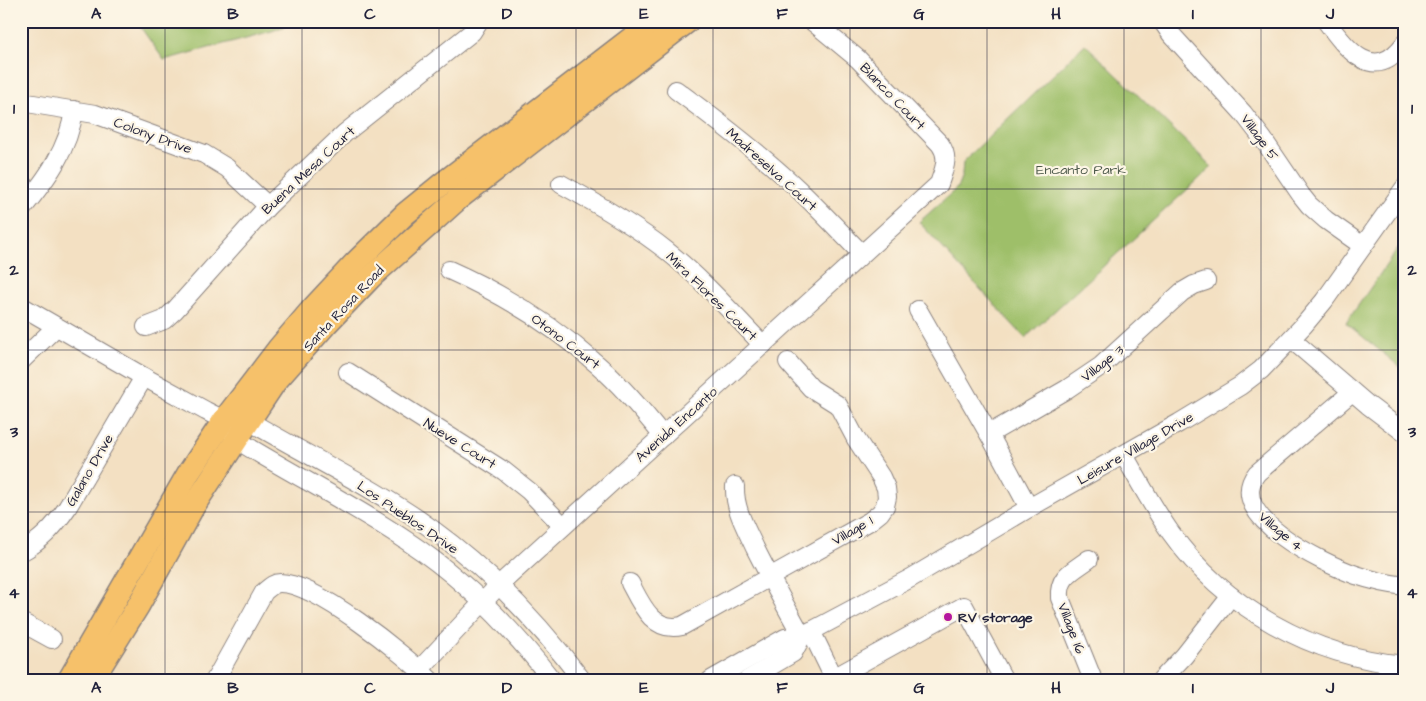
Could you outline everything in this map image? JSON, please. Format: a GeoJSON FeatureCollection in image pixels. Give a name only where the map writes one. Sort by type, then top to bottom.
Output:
{"type":"FeatureCollection","features":[{"type":"Feature","properties":{"kind":"main road","name":"Santa Rosa Road"},"geometry":{"type":"LineString","coordinates":[[70,680],[188,474],[224,420],[279,348],[314,307],[399,220],[442,184],[654,21]]}},
{"type":"Feature","properties":{"kind":"main road","name":"Santa Rosa Road"},"geometry":{"type":"LineString","coordinates":[[92,680],[138,606],[193,506],[275,382],[327,323],[371,277],[459,198],[688,21]]}},
{"type":"Feature","properties":{"kind":"street","name":"Buena Mesa Court"},"geometry":{"type":"LineString","coordinates":[[146,327],[164,320],[175,310],[268,206],[345,133],[472,32],[480,21]]}},
{"type":"Feature","properties":{"kind":"street","name":"Blanco Court"},"geometry":{"type":"LineString","coordinates":[[812,21],[858,59],[940,144],[946,156],[946,164],[939,184]]}},
{"type":"Feature","properties":{"kind":"street","name":"Village 5"},"geometry":{"type":"LineString","coordinates":[[1162,21],[1171,34],[1243,113],[1263,139],[1300,195],[1326,220],[1363,246]]}},
{"type":"Feature","properties":{"kind":"street"},"geometry":{"type":"LineString","coordinates":[[1326,21],[1350,52],[1364,61],[1382,62],[1399,51],[1405,43]]}},
{"type":"Feature","properties":{"kind":"street","name":"Madreselva Court"},"geometry":{"type":"LineString","coordinates":[[676,90],[736,135],[773,166],[862,254]]}},
{"type":"Feature","properties":{"kind":"street","name":"Colony Drive"},"geometry":{"type":"LineString","coordinates":[[21,102],[94,114],[204,154],[227,168],[268,206]]}},
{"type":"Feature","properties":{"kind":"street"},"geometry":{"type":"LineString","coordinates":[[21,210],[43,183],[56,162],[67,140],[74,110]]}},
{"type":"Feature","properties":{"kind":"street","name":"Mira Flores Court"},"geometry":{"type":"LineString","coordinates":[[561,184],[620,217],[668,252],[700,281],[763,345]]}},
{"type":"Feature","properties":{"kind":"street","name":"Avenida Encanto"},"geometry":{"type":"LineString","coordinates":[[425,675],[482,601],[498,585],[939,184]]}},
{"type":"Feature","properties":{"kind":"street","name":"Leisure Village Drive"},"geometry":{"type":"LineString","coordinates":[[711,680],[785,638],[806,634],[911,578],[1240,386],[1261,370],[1324,301],[1405,187]]}},
{"type":"Feature","properties":{"kind":"street","name":"Otono Court"},"geometry":{"type":"LineString","coordinates":[[450,270],[489,289],[541,320],[564,337],[599,365],[628,394],[663,436]]}},
{"type":"Feature","properties":{"kind":"street","name":"Village 3"},"geometry":{"type":"LineString","coordinates":[[989,434],[1067,389],[1102,366],[1182,292],[1206,281]]}},
{"type":"Feature","properties":{"kind":"street","name":"Los Pueblos Drive"},"geometry":{"type":"LineString","coordinates":[[21,306],[144,377],[224,420],[249,421],[385,498],[438,534],[498,585],[539,626],[582,680]]}},
{"type":"Feature","properties":{"kind":"street"},"geometry":{"type":"LineString","coordinates":[[918,310],[1029,508]]}},
{"type":"Feature","properties":{"kind":"street"},"geometry":{"type":"LineString","coordinates":[[21,361],[56,327]]}},
{"type":"Feature","properties":{"kind":"street"},"geometry":{"type":"LineString","coordinates":[[1291,339],[1352,392],[1405,432]]}},
{"type":"Feature","properties":{"kind":"street","name":"Village 1"},"geometry":{"type":"LineString","coordinates":[[630,582],[654,621],[661,626],[674,628],[692,621],[769,576],[870,521],[880,513],[887,497],[886,488],[838,405],[811,388],[788,362]]}},
{"type":"Feature","properties":{"kind":"street","name":"Nueve Court"},"geometry":{"type":"LineString","coordinates":[[348,372],[504,471],[529,491],[563,526]]}},
{"type":"Feature","properties":{"kind":"street","name":"Galano Drive"},"geometry":{"type":"LineString","coordinates":[[21,552],[44,538],[67,508],[144,377]]}},
{"type":"Feature","properties":{"kind":"street","name":"Village 4"},"geometry":{"type":"LineString","coordinates":[[1352,392],[1257,473],[1249,486],[1251,503],[1263,519],[1283,536],[1308,553],[1358,576],[1405,586]]}},
{"type":"Feature","properties":{"kind":"street","name":"Los Pueblos Drive"},"geometry":{"type":"LineString","coordinates":[[224,420],[237,440],[408,541],[451,573],[482,601],[532,655],[552,680]]}},
{"type":"Feature","properties":{"kind":"street"},"geometry":{"type":"LineString","coordinates":[[1124,455],[1171,534],[1201,569],[1231,596],[1272,623],[1316,644],[1359,658],[1405,665]]}},
{"type":"Feature","properties":{"kind":"street"},"geometry":{"type":"LineString","coordinates":[[735,486],[736,504],[740,515],[769,576],[832,679],[964,606],[1004,680]]}},
{"type":"Feature","properties":{"kind":"street","name":"Village 16"},"geometry":{"type":"LineString","coordinates":[[1089,559],[1065,576],[1059,590],[1060,598],[1093,680]]}},
{"type":"Feature","properties":{"kind":"street"},"geometry":{"type":"LineString","coordinates":[[215,680],[264,592],[278,582],[291,584],[329,601],[425,675]]}},
{"type":"Feature","properties":{"kind":"street"},"geometry":{"type":"LineString","coordinates":[[1161,680],[1184,656],[1231,596]]}},
{"type":"Feature","properties":{"kind":"street"},"geometry":{"type":"LineString","coordinates":[[21,622],[52,639]]}},
{"type":"Feature","properties":{"kind":"street","name":"Leisure Village Drive"},"geometry":{"type":"LineString","coordinates":[[746,680],[793,653],[806,634]]}},
{"type":"Feature","properties":{"kind":"green space"},"geometry":{"type":"Polygon","coordinates":[[[136,21],[299,21],[272,31],[164,60],[136,21]]]}},
{"type":"Feature","properties":{"kind":"green space","name":"Encanto Park"},"geometry":{"type":"Polygon","coordinates":[[[1085,44],[1212,167],[1025,338],[919,222],[957,188],[962,175],[963,162],[1085,44]]]}},
{"type":"Feature","properties":{"kind":"green space"},"geometry":{"type":"Polygon","coordinates":[[[1405,238],[1405,371],[1346,323],[1405,238]]]}},
{"type":"Feature","properties":{"kind":"place","name":"RV storage"},"geometry":{"type":"Point","coordinates":[948,617]}}]}
